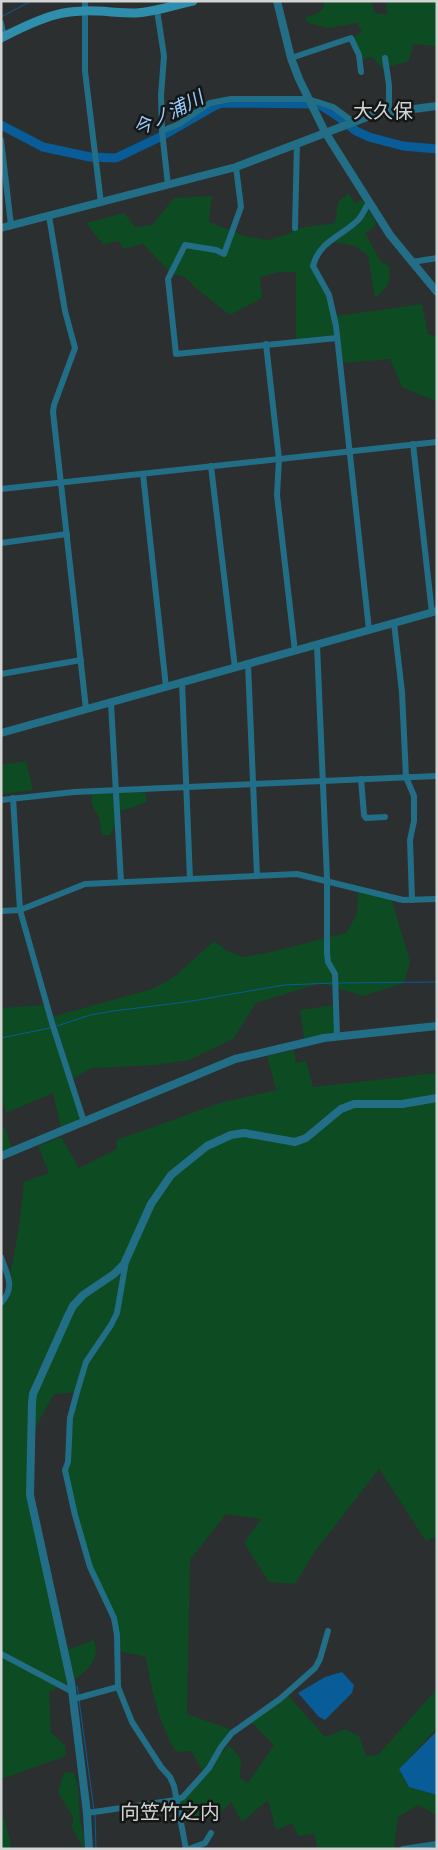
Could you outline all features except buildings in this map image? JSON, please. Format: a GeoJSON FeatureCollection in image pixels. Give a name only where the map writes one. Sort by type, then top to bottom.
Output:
{"type":"FeatureCollection","features":[{"type":"Feature","properties":{"kind":"main road"},"geometry":{"type":"LineString","coordinates":[[2,38],[36,21],[56,14],[85,11],[122,13],[158,10],[193,1]]}},
{"type":"Feature","properties":{"kind":"street"},"geometry":{"type":"LineString","coordinates":[[85,1],[85,71],[101,203]]}},
{"type":"Feature","properties":{"kind":"street"},"geometry":{"type":"LineString","coordinates":[[277,1],[291,58],[308,99],[325,132],[390,235],[437,292]]}},
{"type":"Feature","properties":{"kind":"street"},"geometry":{"type":"LineString","coordinates":[[158,10],[164,56],[161,95],[162,132],[168,185]]}},
{"type":"Feature","properties":{"kind":"street"},"geometry":{"type":"LineString","coordinates":[[1,23],[2,38]]}},
{"type":"Feature","properties":{"kind":"street"},"geometry":{"type":"LineString","coordinates":[[291,58],[351,38],[359,55],[361,72]]}},
{"type":"Feature","properties":{"kind":"street"},"geometry":{"type":"LineString","coordinates":[[385,58],[389,85],[389,111]]}},
{"type":"Feature","properties":{"kind":"street"},"geometry":{"type":"LineString","coordinates":[[162,132],[179,124],[204,106],[218,100],[308,99],[333,108],[352,121]]}},
{"type":"Feature","properties":{"kind":"street"},"geometry":{"type":"LineString","coordinates":[[1,228],[236,167],[352,121],[389,111],[437,106]]}},
{"type":"Feature","properties":{"kind":"street"},"geometry":{"type":"LineString","coordinates":[[1,140],[11,225]]}},
{"type":"Feature","properties":{"kind":"street"},"geometry":{"type":"LineString","coordinates":[[295,228],[297,143]]}},
{"type":"Feature","properties":{"kind":"street"},"geometry":{"type":"LineString","coordinates":[[236,167],[241,207],[224,254],[216,250],[185,245],[168,279],[176,354],[337,338]]}},
{"type":"Feature","properties":{"kind":"street"},"geometry":{"type":"LineString","coordinates":[[368,202],[359,219],[322,248],[315,258],[313,266],[329,295],[337,338],[369,630]]}},
{"type":"Feature","properties":{"kind":"street"},"geometry":{"type":"LineString","coordinates":[[49,216],[65,311],[75,348],[54,405],[86,709]]}},
{"type":"Feature","properties":{"kind":"street"},"geometry":{"type":"LineString","coordinates":[[412,262],[437,258]]}},
{"type":"Feature","properties":{"kind":"street"},"geometry":{"type":"LineString","coordinates":[[266,344],[279,459],[277,495],[295,651]]}},
{"type":"Feature","properties":{"kind":"street"},"geometry":{"type":"LineString","coordinates":[[1,489],[437,442]]}},
{"type":"Feature","properties":{"kind":"street"},"geometry":{"type":"LineString","coordinates":[[1,733],[434,612],[413,444]]}},
{"type":"Feature","properties":{"kind":"street"},"geometry":{"type":"LineString","coordinates":[[212,466],[234,668]]}},
{"type":"Feature","properties":{"kind":"street"},"geometry":{"type":"LineString","coordinates":[[143,474],[166,687]]}},
{"type":"Feature","properties":{"kind":"street"},"geometry":{"type":"LineString","coordinates":[[1,543],[67,534]]}},
{"type":"Feature","properties":{"kind":"street"},"geometry":{"type":"LineString","coordinates":[[394,623],[402,692],[406,777],[414,796],[414,821],[410,840],[412,900]]}},
{"type":"Feature","properties":{"kind":"street"},"geometry":{"type":"LineString","coordinates":[[317,645],[327,881],[327,953],[328,962],[335,974],[337,1036]]}},
{"type":"Feature","properties":{"kind":"street"},"geometry":{"type":"LineString","coordinates":[[1,674],[81,660]]}},
{"type":"Feature","properties":{"kind":"street"},"geometry":{"type":"LineString","coordinates":[[248,664],[257,876]]}},
{"type":"Feature","properties":{"kind":"street"},"geometry":{"type":"LineString","coordinates":[[182,682],[190,879]]}},
{"type":"Feature","properties":{"kind":"street"},"geometry":{"type":"LineString","coordinates":[[111,703],[120,882]]}},
{"type":"Feature","properties":{"kind":"street"},"geometry":{"type":"LineString","coordinates":[[1,800],[61,793],[437,776]]}},
{"type":"Feature","properties":{"kind":"street"},"geometry":{"type":"LineString","coordinates":[[362,779],[364,815],[366,818],[386,817]]}},
{"type":"Feature","properties":{"kind":"street"},"geometry":{"type":"LineString","coordinates":[[13,798],[20,910],[52,1023],[84,1122]]}},
{"type":"Feature","properties":{"kind":"street"},"geometry":{"type":"LineString","coordinates":[[1,911],[20,910],[85,884],[297,874],[403,900],[437,899]]}},
{"type":"Feature","properties":{"kind":"street"},"geometry":{"type":"LineString","coordinates":[[1,1156],[235,1059],[337,1036],[437,1026]]}},
{"type":"Feature","properties":{"kind":"street"},"geometry":{"type":"LineString","coordinates":[[211,1833],[206,1846],[188,1849],[174,1786],[170,1777],[160,1768],[132,1722],[118,1687],[117,1635],[114,1618],[90,1567],[75,1515],[65,1470],[68,1462],[70,1418],[76,1392],[86,1362],[117,1313],[126,1260],[151,1204],[171,1175],[198,1153],[217,1141],[231,1135],[244,1133],[295,1142],[300,1141],[311,1134],[334,1113],[354,1104],[402,1104],[437,1098]]}},
{"type":"Feature","properties":{"kind":"street"},"geometry":{"type":"LineString","coordinates":[[1,1257],[10,1285],[10,1292],[1,1303]]}},
{"type":"Feature","properties":{"kind":"street"},"geometry":{"type":"LineString","coordinates":[[89,1849],[73,1696],[29,1495],[32,1402],[37,1386],[73,1306],[82,1295],[114,1274],[126,1260]]}},
{"type":"Feature","properties":{"kind":"street"},"geometry":{"type":"LineString","coordinates":[[86,1812],[176,1800],[183,1797],[209,1768],[221,1747],[232,1733],[280,1698],[315,1668],[320,1659],[328,1631]]}},
{"type":"Feature","properties":{"kind":"street"},"geometry":{"type":"LineString","coordinates":[[1,1654],[73,1696],[118,1687]]}},
{"type":"Feature","properties":{"kind":"street"},"geometry":{"type":"LineString","coordinates":[[403,1849],[437,1844]]}},
{"type":"Feature","properties":{"kind":"green space"},"geometry":{"type":"Polygon","coordinates":[[[323,1],[360,1],[372,3],[375,13],[387,15],[386,1],[437,1],[437,46],[413,44],[409,61],[383,68],[372,57],[360,59],[351,38],[362,32],[357,23],[329,28],[308,23],[305,17],[317,14],[324,7],[323,1]]]}},
{"type":"Feature","properties":{"kind":"green space"},"geometry":{"type":"Polygon","coordinates":[[[349,193],[355,204],[361,199],[376,222],[374,227],[365,233],[381,262],[389,266],[388,285],[375,298],[368,256],[355,246],[329,241],[313,266],[329,295],[337,316],[422,304],[428,334],[437,337],[437,401],[402,387],[390,359],[344,363],[336,336],[296,341],[296,272],[279,272],[260,277],[262,298],[230,315],[198,290],[185,277],[171,273],[143,244],[123,249],[119,241],[103,244],[86,223],[124,213],[135,227],[152,225],[174,198],[212,196],[209,222],[245,236],[268,240],[291,233],[293,229],[335,223],[338,202],[349,193]]]}},
{"type":"Feature","properties":{"kind":"green space"},"geometry":{"type":"Polygon","coordinates":[[[26,761],[33,790],[1,794],[1,765],[26,761]]]}},
{"type":"Feature","properties":{"kind":"green space"},"geometry":{"type":"Polygon","coordinates":[[[91,791],[141,791],[145,792],[147,801],[121,811],[110,835],[102,835],[99,817],[92,805],[91,791]]]}},
{"type":"Feature","properties":{"kind":"green space"},"geometry":{"type":"Polygon","coordinates":[[[358,889],[391,897],[410,962],[404,983],[363,996],[321,983],[256,1003],[233,1039],[189,1060],[155,1065],[92,1068],[71,1080],[51,1017],[152,989],[174,977],[214,941],[226,950],[243,957],[346,933],[357,914],[358,889]]]}},
{"type":"Feature","properties":{"kind":"green space"},"geometry":{"type":"Polygon","coordinates":[[[45,1005],[82,1117],[61,1127],[53,1093],[6,1113],[1,1096],[1,1008],[45,1005]]]}},
{"type":"Feature","properties":{"kind":"green space"},"geometry":{"type":"Polygon","coordinates":[[[334,1005],[337,1034],[304,1038],[300,1010],[334,1005]]]}},
{"type":"Feature","properties":{"kind":"green space"},"geometry":{"type":"Polygon","coordinates":[[[294,1050],[296,1063],[306,1061],[313,1087],[437,1073],[437,1536],[426,1541],[379,1469],[316,1550],[295,1584],[269,1582],[244,1543],[261,1519],[226,1514],[190,1560],[187,1714],[235,1731],[214,1761],[229,1745],[241,1759],[240,1778],[248,1783],[274,1745],[250,1721],[288,1695],[325,1737],[345,1729],[359,1736],[366,1756],[378,1755],[436,1690],[437,1728],[399,1769],[409,1787],[437,1795],[437,1817],[418,1805],[398,1817],[394,1849],[318,1849],[314,1834],[298,1836],[292,1823],[276,1830],[268,1800],[242,1822],[231,1802],[216,1817],[181,1823],[178,1799],[203,1772],[191,1751],[176,1752],[170,1741],[156,1706],[146,1657],[118,1651],[115,1624],[87,1554],[67,1480],[76,1392],[54,1394],[31,1435],[30,1494],[64,1651],[94,1640],[96,1651],[90,1666],[84,1672],[49,1692],[51,1733],[65,1745],[66,1756],[1,1779],[1,1302],[6,1298],[19,1227],[24,1182],[49,1173],[38,1146],[61,1137],[79,1168],[117,1149],[116,1140],[223,1102],[277,1090],[282,1085],[276,1089],[267,1056],[294,1050]]]}},
{"type":"Feature","properties":{"kind":"green space"},"geometry":{"type":"Polygon","coordinates":[[[1,1128],[5,1128],[13,1152],[1,1157],[1,1128]]]}},
{"type":"Feature","properties":{"kind":"green space"},"geometry":{"type":"Polygon","coordinates":[[[64,1772],[74,1773],[78,1785],[84,1849],[72,1828],[73,1817],[58,1792],[64,1772]]]}},
{"type":"Feature","properties":{"kind":"green space"},"geometry":{"type":"Polygon","coordinates":[[[1,1805],[12,1849],[1,1849],[1,1805]]]}},
{"type":"Feature","properties":{"kind":"water"},"geometry":{"type":"Polygon","coordinates":[[[342,1672],[354,1685],[352,1693],[325,1720],[319,1717],[298,1693],[325,1677],[342,1672]]]}},
{"type":"Feature","properties":{"kind":"water"},"geometry":{"type":"Polygon","coordinates":[[[437,1731],[437,1795],[409,1787],[399,1769],[437,1731]]]}},
{"type":"Feature","properties":{"kind":"waterway"},"geometry":{"type":"LineString","coordinates":[[1,17],[31,1]]}},
{"type":"Feature","properties":{"kind":"waterway","name":"今ノ浦川"},"geometry":{"type":"LineString","coordinates":[[1,125],[43,147],[90,157],[116,158],[160,137],[222,103],[319,104],[356,131],[369,137],[403,146],[437,149]]}},
{"type":"Feature","properties":{"kind":"waterway"},"geometry":{"type":"LineString","coordinates":[[338,983],[437,982]]}},
{"type":"Feature","properties":{"kind":"waterway"},"geometry":{"type":"LineString","coordinates":[[57,1026],[90,1015],[113,1011],[186,1002],[284,985],[334,983]]}},
{"type":"Feature","properties":{"kind":"waterway"},"geometry":{"type":"LineString","coordinates":[[1,1038],[50,1028]]}},
{"type":"Feature","properties":{"kind":"waterway"},"geometry":{"type":"LineString","coordinates":[[77,1686],[79,1696]]}},
{"type":"Feature","properties":{"kind":"waterway"},"geometry":{"type":"LineString","coordinates":[[79,1700],[94,1810]]}},
{"type":"Feature","properties":{"kind":"waterway"},"geometry":{"type":"LineString","coordinates":[[95,1813],[96,1849]]}},
{"type":"Feature","properties":{"kind":"district","name":"大久保"},"geometry":{"type":"Point","coordinates":[383,111]}},
{"type":"Feature","properties":{"kind":"district","name":"向笠竹之内"},"geometry":{"type":"Point","coordinates":[170,1812]}}]}
